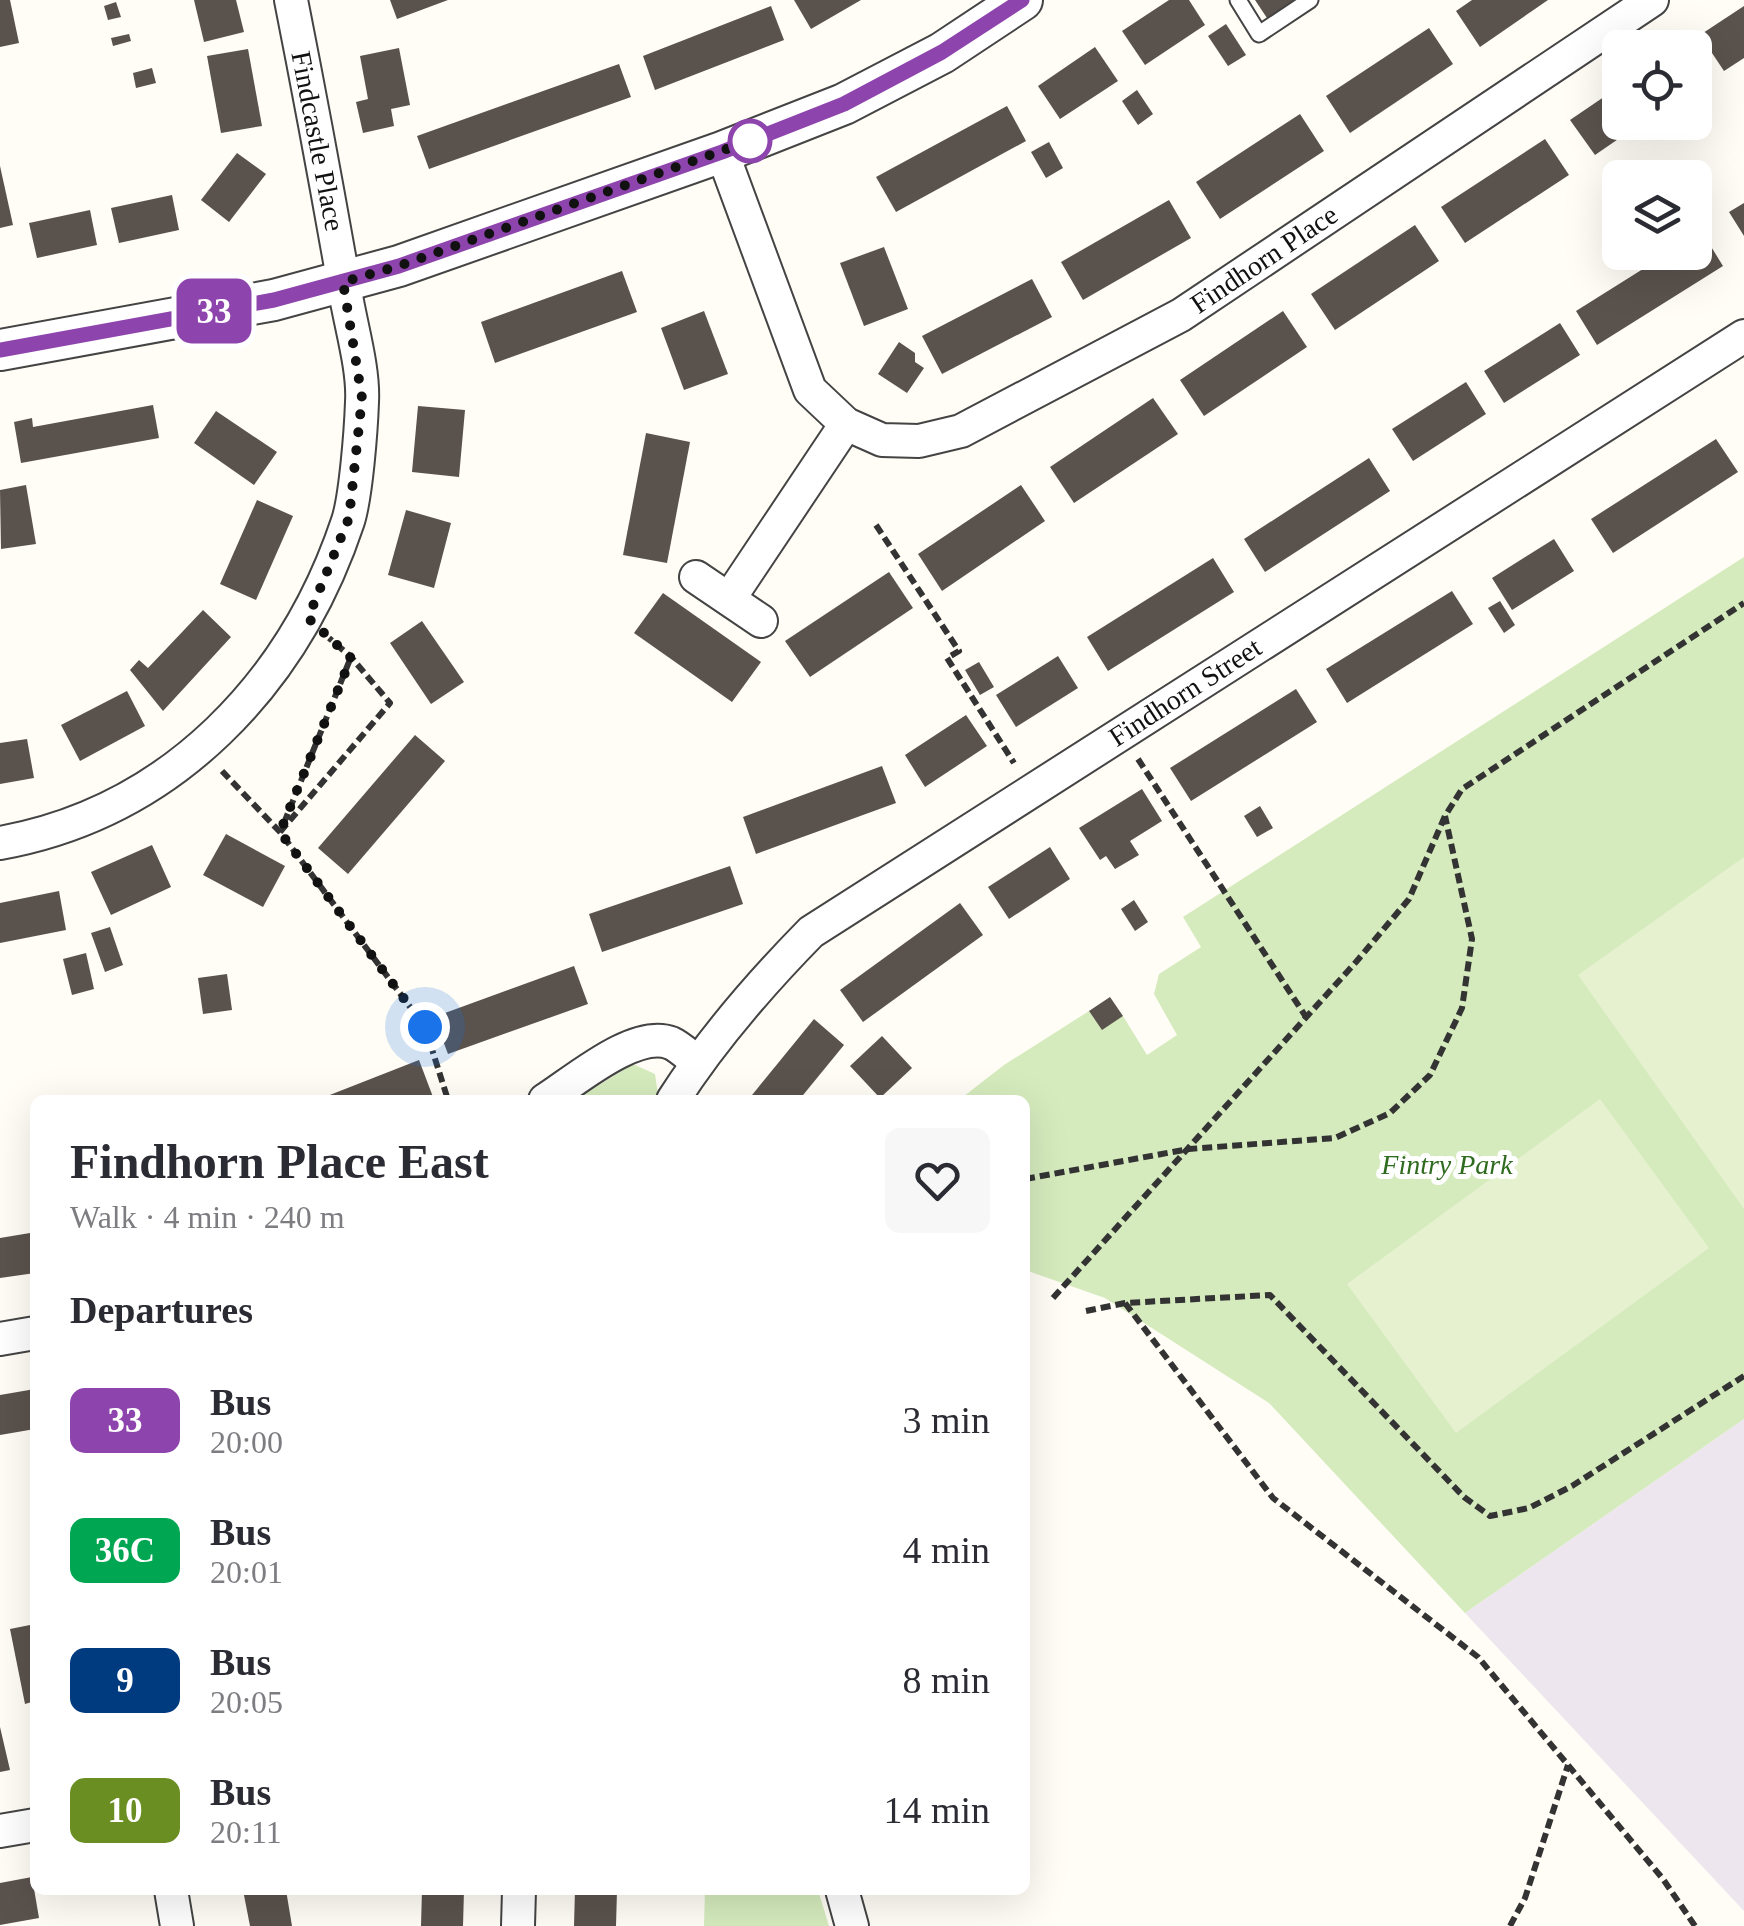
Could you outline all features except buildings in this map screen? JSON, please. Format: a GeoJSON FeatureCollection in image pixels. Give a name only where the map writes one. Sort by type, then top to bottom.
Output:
{"type":"FeatureCollection","features":[{"type":"Feature","properties":{"kind":"street","name":"Findcastle Place"},"geometry":{"type":"LineString","coordinates":[[0,844],[83,820],[146,790],[201,748],[258,691],[308,618],[349,518],[362,398],[291,0]]}},
{"type":"Feature","properties":{"kind":"street"},"geometry":{"type":"LineString","coordinates":[[0,350],[274,300],[399,266],[722,152],[844,104],[942,52],[1022,0]]}},
{"type":"Feature","properties":{"kind":"street","name":"Findhorn Place"},"geometry":{"type":"LineString","coordinates":[[722,152],[810,390],[846,424],[882,440],[919,441],[961,431],[1181,314],[1652,0]]}},
{"type":"Feature","properties":{"kind":"street","name":"Findhorn Street"},"geometry":{"type":"LineString","coordinates":[[676,1095],[697,1062],[770,973],[811,932],[1744,336]]}},
{"type":"Feature","properties":{"kind":"street"},"geometry":{"type":"LineString","coordinates":[[728,598],[846,424]]}},
{"type":"Feature","properties":{"kind":"street"},"geometry":{"type":"LineString","coordinates":[[696,577],[761,621]]}},
{"type":"Feature","properties":{"kind":"street"},"geometry":{"type":"LineString","coordinates":[[552,1095],[624,1049],[649,1040],[672,1044],[697,1062]]}},
{"type":"Feature","properties":{"kind":"street"},"geometry":{"type":"LineString","coordinates":[[0,1339],[30,1334]]}},
{"type":"Feature","properties":{"kind":"street"},"geometry":{"type":"LineString","coordinates":[[0,1832],[30,1826]]}},
{"type":"Feature","properties":{"kind":"street"},"geometry":{"type":"LineString","coordinates":[[172,1895],[178,1926]]}},
{"type":"Feature","properties":{"kind":"street"},"geometry":{"type":"LineString","coordinates":[[518,1926],[519,1895]]}},
{"type":"Feature","properties":{"kind":"street"},"geometry":{"type":"LineString","coordinates":[[843,1895],[852,1926]]}},
{"type":"Feature","properties":{"kind":"lane"},"geometry":{"type":"LineString","coordinates":[[1238,0],[1260,34],[1310,0]]}},
{"type":"Feature","properties":{"kind":"path"},"geometry":{"type":"LineString","coordinates":[[876,525],[959,651],[948,658],[1031,789]]}},
{"type":"Feature","properties":{"kind":"path"},"geometry":{"type":"LineString","coordinates":[[1053,1298],[1409,899],[1445,816],[1462,789],[1744,603]]}},
{"type":"Feature","properties":{"kind":"path"},"geometry":{"type":"LineString","coordinates":[[280,832],[390,703],[351,658],[308,618]]}},
{"type":"Feature","properties":{"kind":"path"},"geometry":{"type":"LineString","coordinates":[[280,832],[351,658]]}},
{"type":"Feature","properties":{"kind":"path"},"geometry":{"type":"LineString","coordinates":[[1121,733],[1306,1018]]}},
{"type":"Feature","properties":{"kind":"path"},"geometry":{"type":"LineString","coordinates":[[201,748],[280,832],[425,1027],[446,1095]]}},
{"type":"Feature","properties":{"kind":"path"},"geometry":{"type":"LineString","coordinates":[[1030,1178],[1189,1149],[1334,1138],[1390,1113],[1430,1076],[1462,1008],[1472,939],[1445,816]]}},
{"type":"Feature","properties":{"kind":"path"},"geometry":{"type":"LineString","coordinates":[[1086,1311],[1125,1302],[1270,1295],[1464,1497],[1490,1516],[1528,1508],[1572,1486],[1744,1376]]}},
{"type":"Feature","properties":{"kind":"path"},"geometry":{"type":"LineString","coordinates":[[1125,1302],[1273,1498],[1478,1657],[1663,1879],[1695,1926]]}},
{"type":"Feature","properties":{"kind":"path"},"geometry":{"type":"LineString","coordinates":[[1510,1926],[1525,1898],[1568,1765]]}},
{"type":"Feature","properties":{"kind":"shaded area"},"geometry":{"type":"Polygon","coordinates":[[[1744,1419],[1744,1911],[1465,1613],[1744,1419]]]}},
{"type":"Feature","properties":{"kind":"green space","name":"Fintry Park"},"geometry":{"type":"Polygon","coordinates":[[[1744,557],[1744,1419],[1465,1613],[1269,1403],[1105,1298],[1030,1272],[1030,1095],[965,1095],[1004,1065],[1089,1011],[1102,1029],[1123,1016],[1147,1055],[1177,1035],[1154,994],[1159,974],[1201,947],[1183,917],[1744,557]]]}},
{"type":"Feature","properties":{"kind":"green space"},"geometry":{"type":"Polygon","coordinates":[[[1744,857],[1744,1209],[1578,975],[1744,857]]]}},
{"type":"Feature","properties":{"kind":"green space"},"geometry":{"type":"Polygon","coordinates":[[[633,1064],[655,1074],[658,1095],[583,1095],[633,1064]]]}},
{"type":"Feature","properties":{"kind":"green space"},"geometry":{"type":"Polygon","coordinates":[[[1600,1099],[1709,1248],[1456,1433],[1347,1284],[1600,1099]]]}},
{"type":"Feature","properties":{"kind":"green space"},"geometry":{"type":"Polygon","coordinates":[[[705,1895],[820,1895],[829,1926],[704,1926],[705,1895]]]}},
{"type":"Feature","properties":{"kind":"bus line","name":"33"},"geometry":{"type":"LineString","coordinates":[[0,350],[274,300],[399,266],[722,152],[844,104],[942,52],[1022,0]]}},
{"type":"Feature","properties":{"kind":"route"},"geometry":{"type":"LineString","coordinates":[[425,1027],[280,832],[351,658],[308,618],[349,518],[362,398],[343,282],[399,266],[750,141]]}}]}
